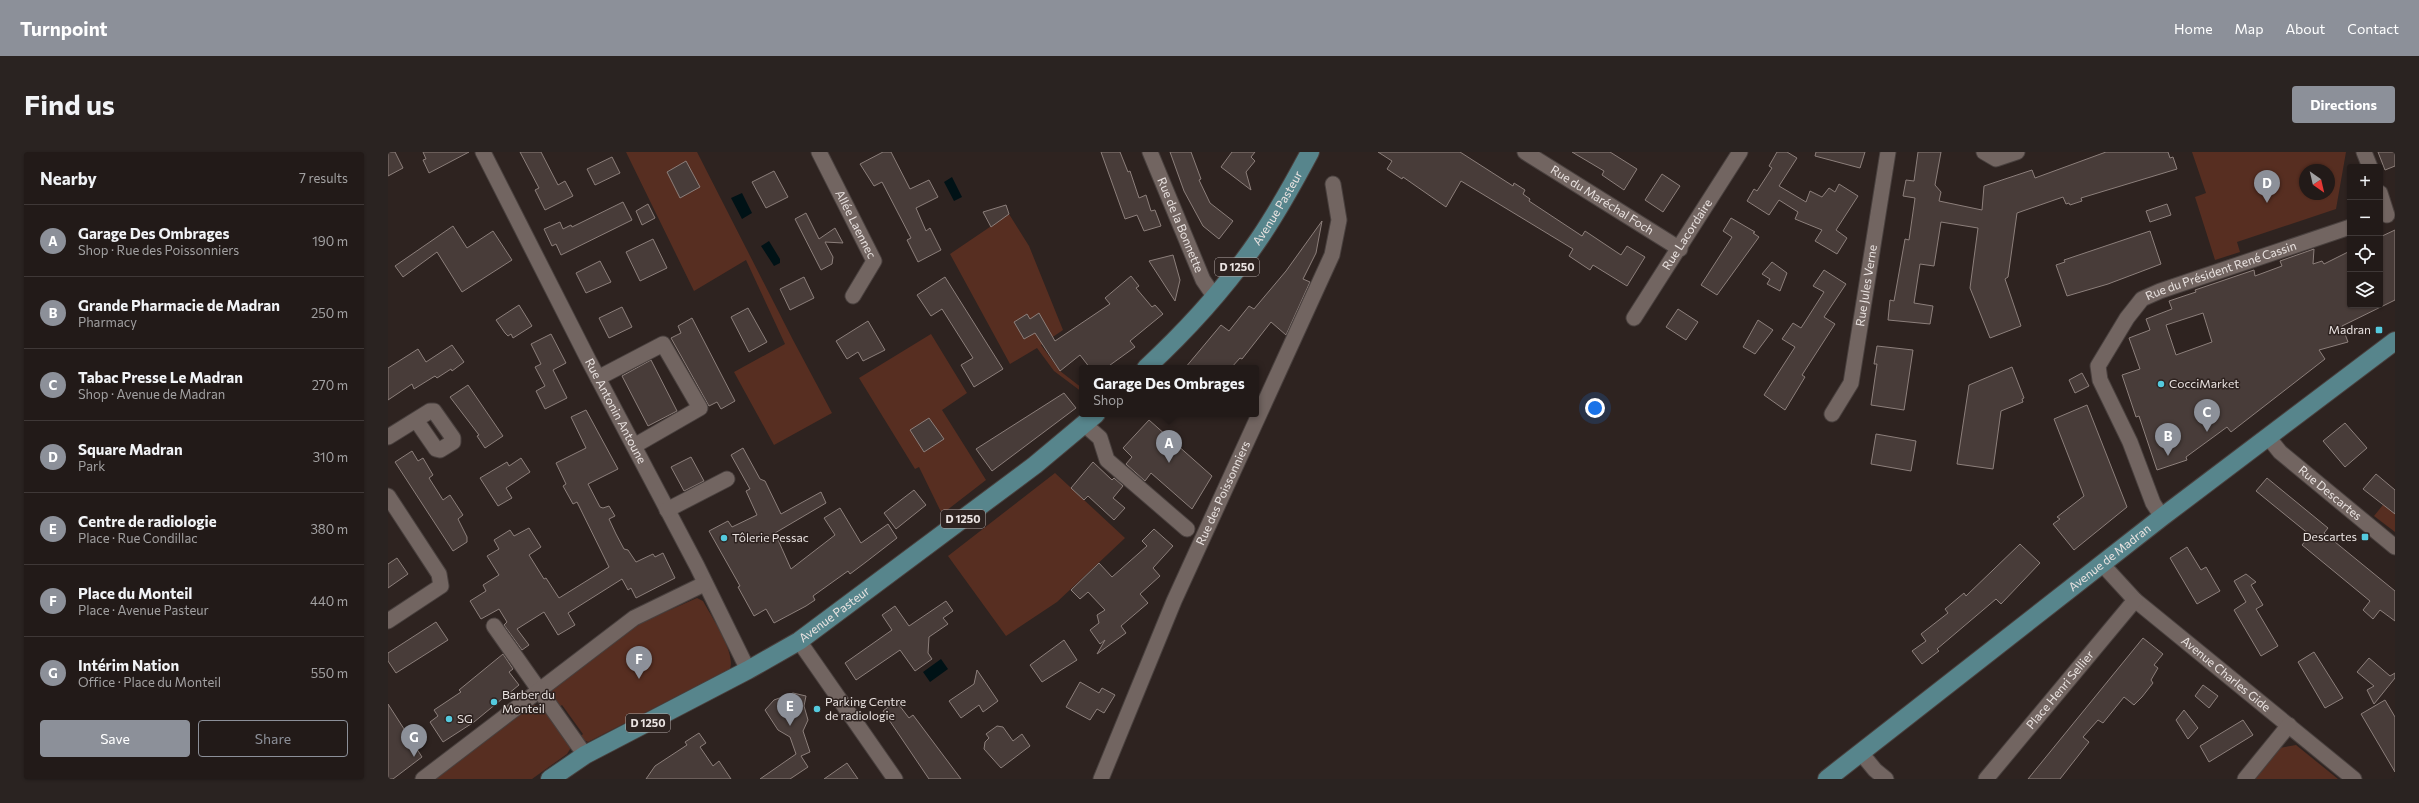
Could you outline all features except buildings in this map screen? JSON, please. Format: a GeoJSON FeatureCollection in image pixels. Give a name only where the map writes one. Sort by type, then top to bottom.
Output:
{"type":"FeatureCollection","features":[{"type":"Feature","properties":{"kind":"main road","name":"Avenue Pasteur"},"geometry":{"type":"LineString","coordinates":[[1149,365],[1214,296],[1258,240],[1278,210],[1310,152]]}},
{"type":"Feature","properties":{"kind":"main road","name":"Avenue de Madran"},"geometry":{"type":"LineString","coordinates":[[1827,779],[2162,517],[2395,341]]}},
{"type":"Feature","properties":{"kind":"main road","name":"Avenue Pasteur"},"geometry":{"type":"LineString","coordinates":[[550,779],[585,755],[748,670],[799,641],[1035,465],[1090,419]]}},
{"type":"Feature","properties":{"kind":"street","name":"Rue Antonin Antoune"},"geometry":{"type":"LineString","coordinates":[[483,152],[748,670]]}},
{"type":"Feature","properties":{"kind":"street","name":"Allée Laennec"},"geometry":{"type":"LineString","coordinates":[[819,152],[874,261],[853,296]]}},
{"type":"Feature","properties":{"kind":"street","name":"Rue de la Bonnette"},"geometry":{"type":"LineString","coordinates":[[1150,152],[1203,280],[1214,296]]}},
{"type":"Feature","properties":{"kind":"street","name":"Rue du Maréchal Foch"},"geometry":{"type":"LineString","coordinates":[[1525,152],[1680,249]]}},
{"type":"Feature","properties":{"kind":"street","name":"Rue Lacordaire"},"geometry":{"type":"LineString","coordinates":[[1634,318],[1680,249],[1740,152]]}},
{"type":"Feature","properties":{"kind":"street","name":"Rue Jules Verne"},"geometry":{"type":"LineString","coordinates":[[1832,414],[1851,383],[1888,152]]}},
{"type":"Feature","properties":{"kind":"street"},"geometry":{"type":"LineString","coordinates":[[1990,156],[2018,152]]}},
{"type":"Feature","properties":{"kind":"street"},"geometry":{"type":"LineString","coordinates":[[2364,152],[2369,164]]}},
{"type":"Feature","properties":{"kind":"street","name":"Rue des Poissonniers"},"geometry":{"type":"LineString","coordinates":[[1259,415],[1332,255],[1339,220],[1333,184]]}},
{"type":"Feature","properties":{"kind":"street"},"geometry":{"type":"LineString","coordinates":[[2382,200],[2387,214]]}},
{"type":"Feature","properties":{"kind":"street","name":"Rue du Président René Cassin"},"geometry":{"type":"LineString","coordinates":[[2162,517],[2153,503],[2130,442],[2100,380],[2098,366],[2112,339],[2142,299],[2160,291],[2347,228]]}},
{"type":"Feature","properties":{"kind":"street"},"geometry":{"type":"LineString","coordinates":[[598,378],[663,344],[700,408],[634,446]]}},
{"type":"Feature","properties":{"kind":"street","name":"Rue des Poissonniers"},"geometry":{"type":"LineString","coordinates":[[1101,779],[1174,601],[1258,417]]}},
{"type":"Feature","properties":{"kind":"street"},"geometry":{"type":"LineString","coordinates":[[1090,419],[1100,438],[1107,460],[1187,529]]}},
{"type":"Feature","properties":{"kind":"street"},"geometry":{"type":"LineString","coordinates":[[388,437],[416,420]]}},
{"type":"Feature","properties":{"kind":"street","name":"Rue Descartes"},"geometry":{"type":"LineString","coordinates":[[2268,437],[2280,452],[2395,547]]}},
{"type":"Feature","properties":{"kind":"street"},"geometry":{"type":"LineString","coordinates":[[667,510],[727,479]]}},
{"type":"Feature","properties":{"kind":"street"},"geometry":{"type":"LineString","coordinates":[[388,496],[439,574],[441,586],[388,621]]}},
{"type":"Feature","properties":{"kind":"street","name":"Avenue Charles Gide"},"geometry":{"type":"LineString","coordinates":[[2102,564],[2135,600],[2354,779]]}},
{"type":"Feature","properties":{"kind":"street"},"geometry":{"type":"LineString","coordinates":[[423,779],[634,618],[704,584]]}},
{"type":"Feature","properties":{"kind":"street","name":"Place Henri Sellier"},"geometry":{"type":"LineString","coordinates":[[1986,779],[2135,600]]}},
{"type":"Feature","properties":{"kind":"street"},"geometry":{"type":"LineString","coordinates":[[494,626],[585,755]]}},
{"type":"Feature","properties":{"kind":"street"},"geometry":{"type":"LineString","coordinates":[[799,641],[895,779]]}},
{"type":"Feature","properties":{"kind":"street"},"geometry":{"type":"LineString","coordinates":[[2245,779],[2289,725]]}},
{"type":"Feature","properties":{"kind":"street"},"geometry":{"type":"LineString","coordinates":[[1861,752],[1875,770],[1886,779]]}},
{"type":"Feature","properties":{"kind":"shaded area"},"geometry":{"type":"Polygon","coordinates":[[[626,152],[697,152],[832,413],[774,445],[734,372],[785,344],[746,260],[694,291],[626,152]]]}},
{"type":"Feature","properties":{"kind":"shaded area"},"geometry":{"type":"Polygon","coordinates":[[[2192,152],[2346,152],[2336,209],[2237,242],[2240,252],[2215,260],[2195,197],[2206,193],[2192,152]]]}},
{"type":"Feature","properties":{"kind":"shaded area"},"geometry":{"type":"Polygon","coordinates":[[[952,177],[962,197],[954,201],[944,182],[952,177]]]}},
{"type":"Feature","properties":{"kind":"shaded area"},"geometry":{"type":"Polygon","coordinates":[[[742,193],[752,213],[742,219],[731,198],[742,193]]]}},
{"type":"Feature","properties":{"kind":"shaded area"},"geometry":{"type":"Polygon","coordinates":[[[1009,214],[1029,246],[1063,330],[1041,345],[1060,371],[1079,386],[1079,390],[1054,371],[1037,348],[1010,364],[950,254],[1009,214]]]}},
{"type":"Feature","properties":{"kind":"shaded area"},"geometry":{"type":"Polygon","coordinates":[[[769,241],[780,259],[780,263],[774,266],[761,246],[769,241]]]}},
{"type":"Feature","properties":{"kind":"shaded area"},"geometry":{"type":"Polygon","coordinates":[[[931,334],[967,393],[942,410],[986,480],[942,514],[919,467],[915,469],[859,378],[931,334]]]}},
{"type":"Feature","properties":{"kind":"shaded area"},"geometry":{"type":"Polygon","coordinates":[[[1055,473],[1125,538],[1057,602],[1006,636],[948,556],[1055,473]]]}},
{"type":"Feature","properties":{"kind":"shaded area"},"geometry":{"type":"Polygon","coordinates":[[[2395,490],[2395,532],[2374,516],[2395,490]]]}},
{"type":"Feature","properties":{"kind":"shaded area"},"geometry":{"type":"Polygon","coordinates":[[[697,598],[703,601],[722,634],[729,653],[731,662],[730,669],[588,742],[579,738],[583,734],[562,705],[558,708],[550,695],[554,688],[636,625],[697,598]]]}},
{"type":"Feature","properties":{"kind":"shaded area"},"geometry":{"type":"Polygon","coordinates":[[[941,659],[948,669],[930,682],[923,672],[941,659]]]}},
{"type":"Feature","properties":{"kind":"shaded area"},"geometry":{"type":"Polygon","coordinates":[[[535,705],[544,709],[572,746],[567,754],[532,779],[435,779],[530,706],[535,705]]]}},
{"type":"Feature","properties":{"kind":"shaded area"},"geometry":{"type":"Polygon","coordinates":[[[2296,745],[2338,779],[2254,779],[2279,748],[2296,745]]]}},
{"type":"Feature","properties":{"kind":"place","name":"Square Madran"},"geometry":{"type":"Point","coordinates":[2267,203]}},
{"type":"Feature","properties":{"kind":"place","name":"Madran"},"geometry":{"type":"Point","coordinates":[2379,330]}},
{"type":"Feature","properties":{"kind":"place","name":"CocciMarket"},"geometry":{"type":"Point","coordinates":[2161,384]}},
{"type":"Feature","properties":{"kind":"place","name":"Tabac Presse Le Madran"},"geometry":{"type":"Point","coordinates":[2207,432]}},
{"type":"Feature","properties":{"kind":"place","name":"Grande Pharmacie de Madran"},"geometry":{"type":"Point","coordinates":[2168,456]}},
{"type":"Feature","properties":{"kind":"place","name":"Garage Des Ombrages"},"geometry":{"type":"Point","coordinates":[1169,463]}},
{"type":"Feature","properties":{"kind":"place","name":"Descartes"},"geometry":{"type":"Point","coordinates":[2365,537]}},
{"type":"Feature","properties":{"kind":"place","name":"Tôlerie Pessac"},"geometry":{"type":"Point","coordinates":[724,538]}},
{"type":"Feature","properties":{"kind":"place","name":"Place du Monteil"},"geometry":{"type":"Point","coordinates":[639,679]}},
{"type":"Feature","properties":{"kind":"place","name":"Barber du Monteil"},"geometry":{"type":"Point","coordinates":[494,702]}},
{"type":"Feature","properties":{"kind":"place","name":"Parking Centre de radiologie"},"geometry":{"type":"Point","coordinates":[817,709]}},
{"type":"Feature","properties":{"kind":"place","name":"SG"},"geometry":{"type":"Point","coordinates":[449,719]}},
{"type":"Feature","properties":{"kind":"place","name":"Centre de radiologie"},"geometry":{"type":"Point","coordinates":[790,726]}},
{"type":"Feature","properties":{"kind":"place","name":"Intérim Nation"},"geometry":{"type":"Point","coordinates":[414,757]}}]}
